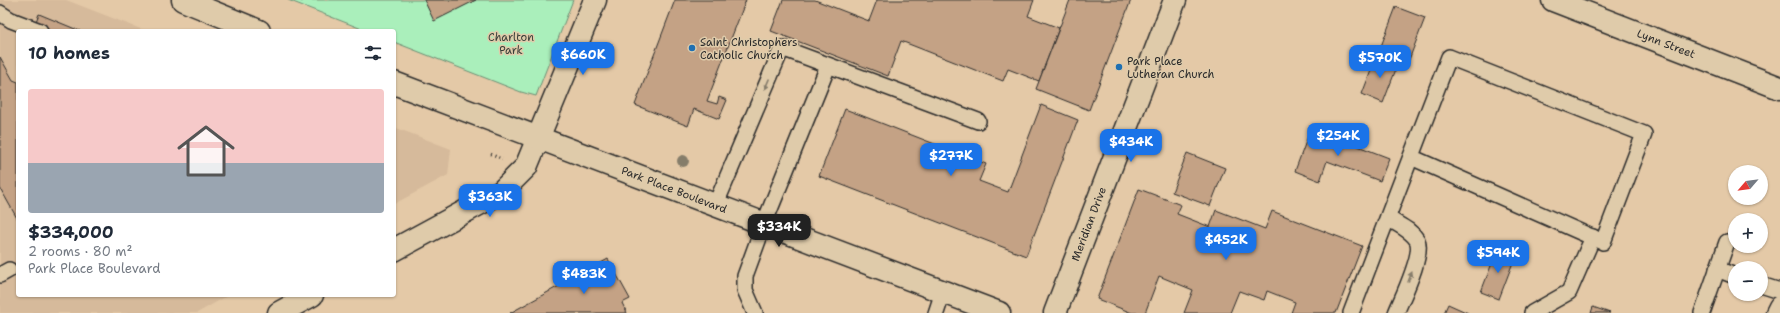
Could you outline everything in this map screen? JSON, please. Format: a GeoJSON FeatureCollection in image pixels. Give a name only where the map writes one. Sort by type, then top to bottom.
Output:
{"type":"FeatureCollection","features":[{"type":"Feature","properties":{"kind":"street"},"geometry":{"type":"LineString","coordinates":[[183,0],[254,29]]}},
{"type":"Feature","properties":{"kind":"street"},"geometry":{"type":"LineString","coordinates":[[396,249],[501,192],[526,167],[595,0]]}},
{"type":"Feature","properties":{"kind":"street","name":"Meridian Drive"},"geometry":{"type":"LineString","coordinates":[[1055,313],[1174,0]]}},
{"type":"Feature","properties":{"kind":"street","name":"Lynn Street"},"geometry":{"type":"LineString","coordinates":[[1553,0],[1780,88]]}},
{"type":"Feature","properties":{"kind":"street","name":"Park Place Boulevard"},"geometry":{"type":"LineString","coordinates":[[396,84],[999,313]]}},
{"type":"Feature","properties":{"kind":"street"},"geometry":{"type":"LineString","coordinates":[[280,313],[308,297]]}},
{"type":"Feature","properties":{"kind":"street"},"geometry":{"type":"LineString","coordinates":[[1777,313],[1780,307]]}},
{"type":"Feature","properties":{"kind":"lane"},"geometry":{"type":"LineString","coordinates":[[0,13],[11,20],[35,29]]}},
{"type":"Feature","properties":{"kind":"lane"},"geometry":{"type":"LineString","coordinates":[[716,206],[782,48],[978,121]]}},
{"type":"Feature","properties":{"kind":"lane"},"geometry":{"type":"LineString","coordinates":[[1351,313],[1449,57],[1644,134],[1603,242],[1411,157]]}},
{"type":"Feature","properties":{"kind":"lane"},"geometry":{"type":"LineString","coordinates":[[755,313],[745,290],[745,276],[764,224],[828,66]]}},
{"type":"Feature","properties":{"kind":"lane"},"geometry":{"type":"LineString","coordinates":[[1388,218],[1410,231],[1418,242],[1418,256],[1396,313]]}},
{"type":"Feature","properties":{"kind":"lane"},"geometry":{"type":"LineString","coordinates":[[1532,313],[1569,292],[1593,237]]}},
{"type":"Feature","properties":{"kind":"lane"},"geometry":{"type":"LineString","coordinates":[[1702,313],[1727,242]]}},
{"type":"Feature","properties":{"kind":"lane"},"geometry":{"type":"LineString","coordinates":[[1717,269],[1728,273]]}},
{"type":"Feature","properties":{"kind":"lane"},"geometry":{"type":"LineString","coordinates":[[1768,287],[1780,291]]}},
{"type":"Feature","properties":{"kind":"lane"},"geometry":{"type":"LineString","coordinates":[[936,313],[943,292]]}},
{"type":"Feature","properties":{"kind":"path"},"geometry":{"type":"LineString","coordinates":[[491,154],[504,160]]}},
{"type":"Feature","properties":{"kind":"shaded area"},"geometry":{"type":"Polygon","coordinates":[[[0,0],[66,0],[141,29],[16,29],[16,297],[225,297],[197,313],[0,313],[0,0]]]}},
{"type":"Feature","properties":{"kind":"shaded area"},"geometry":{"type":"Polygon","coordinates":[[[396,128],[451,149],[448,175],[396,203],[396,128]]]}},
{"type":"Feature","properties":{"kind":"green space","name":"Charlton Park"},"geometry":{"type":"Polygon","coordinates":[[[288,0],[573,0],[536,96],[521,92],[396,43],[396,29],[362,29],[288,0]]]}},
{"type":"Feature","properties":{"kind":"building"},"geometry":{"type":"Polygon","coordinates":[[[424,0],[476,0],[434,21],[424,0]]]}},
{"type":"Feature","properties":{"kind":"building","name":"Saint Christophers Catholic Church"},"geometry":{"type":"Polygon","coordinates":[[[675,0],[746,0],[707,101],[717,104],[719,97],[727,100],[719,119],[694,109],[688,126],[635,105],[675,0]]]}},
{"type":"Feature","properties":{"kind":"building"},"geometry":{"type":"Polygon","coordinates":[[[783,0],[815,0],[869,21],[877,0],[1034,0],[1028,16],[1059,28],[1039,81],[1008,69],[1003,81],[901,41],[888,76],[771,31],[783,0]]]}},
{"type":"Feature","properties":{"kind":"building"},"geometry":{"type":"Polygon","coordinates":[[[1070,0],[1131,0],[1089,110],[1036,89],[1070,0]]]}},
{"type":"Feature","properties":{"kind":"building"},"geometry":{"type":"Polygon","coordinates":[[[1396,7],[1425,18],[1407,65],[1378,54],[1396,7]]]}},
{"type":"Feature","properties":{"kind":"building"},"geometry":{"type":"Polygon","coordinates":[[[39,14],[75,29],[33,29],[39,14]]]}},
{"type":"Feature","properties":{"kind":"building"},"geometry":{"type":"Polygon","coordinates":[[[1377,55],[1398,64],[1383,103],[1362,94],[1377,55]]]}},
{"type":"Feature","properties":{"kind":"building"},"geometry":{"type":"Polygon","coordinates":[[[0,57],[13,80],[16,81],[16,216],[0,188],[0,57]]]}},
{"type":"Feature","properties":{"kind":"building"},"geometry":{"type":"Polygon","coordinates":[[[1041,105],[1078,120],[1026,256],[819,176],[845,109],[986,164],[979,181],[1008,192],[1041,105]]]}},
{"type":"Feature","properties":{"kind":"building"},"geometry":{"type":"Polygon","coordinates":[[[1311,128],[1389,158],[1380,181],[1327,161],[1320,181],[1295,171],[1311,128]]]}},
{"type":"Feature","properties":{"kind":"building"},"geometry":{"type":"Polygon","coordinates":[[[1187,153],[1225,168],[1210,206],[1172,192],[1187,153]]]}},
{"type":"Feature","properties":{"kind":"building"},"geometry":{"type":"Polygon","coordinates":[[[1139,189],[1181,205],[1177,214],[1210,227],[1216,210],[1265,229],[1272,211],[1362,246],[1336,313],[1291,313],[1295,302],[1267,291],[1264,300],[1239,291],[1230,313],[1184,313],[1193,290],[1159,276],[1145,313],[1132,313],[1097,299],[1139,189]]]}},
{"type":"Feature","properties":{"kind":"building"},"geometry":{"type":"Polygon","coordinates":[[[1497,250],[1515,257],[1499,299],[1481,292],[1497,250]]]}},
{"type":"Feature","properties":{"kind":"building"},"geometry":{"type":"Polygon","coordinates":[[[608,259],[630,299],[622,303],[627,313],[510,313],[608,259]]]}},
{"type":"Feature","properties":{"kind":"building"},"geometry":{"type":"Polygon","coordinates":[[[1448,304],[1468,313],[1444,313],[1448,304]]]}},
{"type":"Feature","properties":{"kind":"building"},"geometry":{"type":"Polygon","coordinates":[[[1593,307],[1610,313],[1591,313],[1593,307]]]}},
{"type":"Feature","properties":{"kind":"place","name":"Saint Christophers Catholic Church"},"geometry":{"type":"Point","coordinates":[692,48]}},
{"type":"Feature","properties":{"kind":"place","name":"Park Place Lutheran Church"},"geometry":{"type":"Point","coordinates":[1119,67]}}]}
